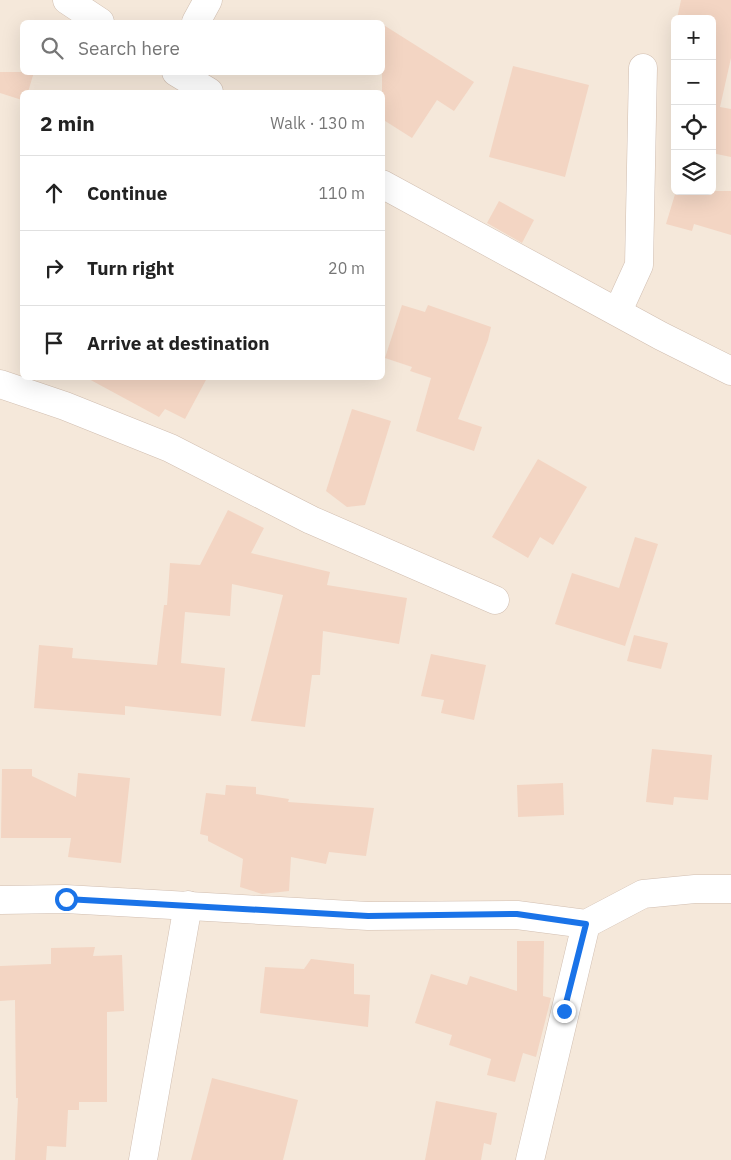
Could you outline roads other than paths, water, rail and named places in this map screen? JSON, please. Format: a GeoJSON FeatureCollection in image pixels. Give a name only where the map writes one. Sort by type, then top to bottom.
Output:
{"type":"FeatureCollection","features":[{"type":"Feature","properties":{"kind":"street"},"geometry":{"type":"LineString","coordinates":[[67,0],[97,20]]}},
{"type":"Feature","properties":{"kind":"street"},"geometry":{"type":"LineString","coordinates":[[197,20],[208,0]]}},
{"type":"Feature","properties":{"kind":"street"},"geometry":{"type":"LineString","coordinates":[[618,311],[639,266],[643,68]]}},
{"type":"Feature","properties":{"kind":"street"},"geometry":{"type":"LineString","coordinates":[[181,75],[205,90]]}},
{"type":"Feature","properties":{"kind":"street"},"geometry":{"type":"LineString","coordinates":[[385,186],[661,336],[731,371]]}},
{"type":"Feature","properties":{"kind":"street"},"geometry":{"type":"LineString","coordinates":[[0,384],[65,406],[170,448],[311,520],[495,600]]}},
{"type":"Feature","properties":{"kind":"street"},"geometry":{"type":"LineString","coordinates":[[0,900],[66,899],[368,916],[517,914],[586,924],[643,894],[695,889],[731,889]]}},
{"type":"Feature","properties":{"kind":"street"},"geometry":{"type":"LineString","coordinates":[[144,1160],[188,905]]}},
{"type":"Feature","properties":{"kind":"street"},"geometry":{"type":"LineString","coordinates":[[530,1160],[586,924]]}}]}
